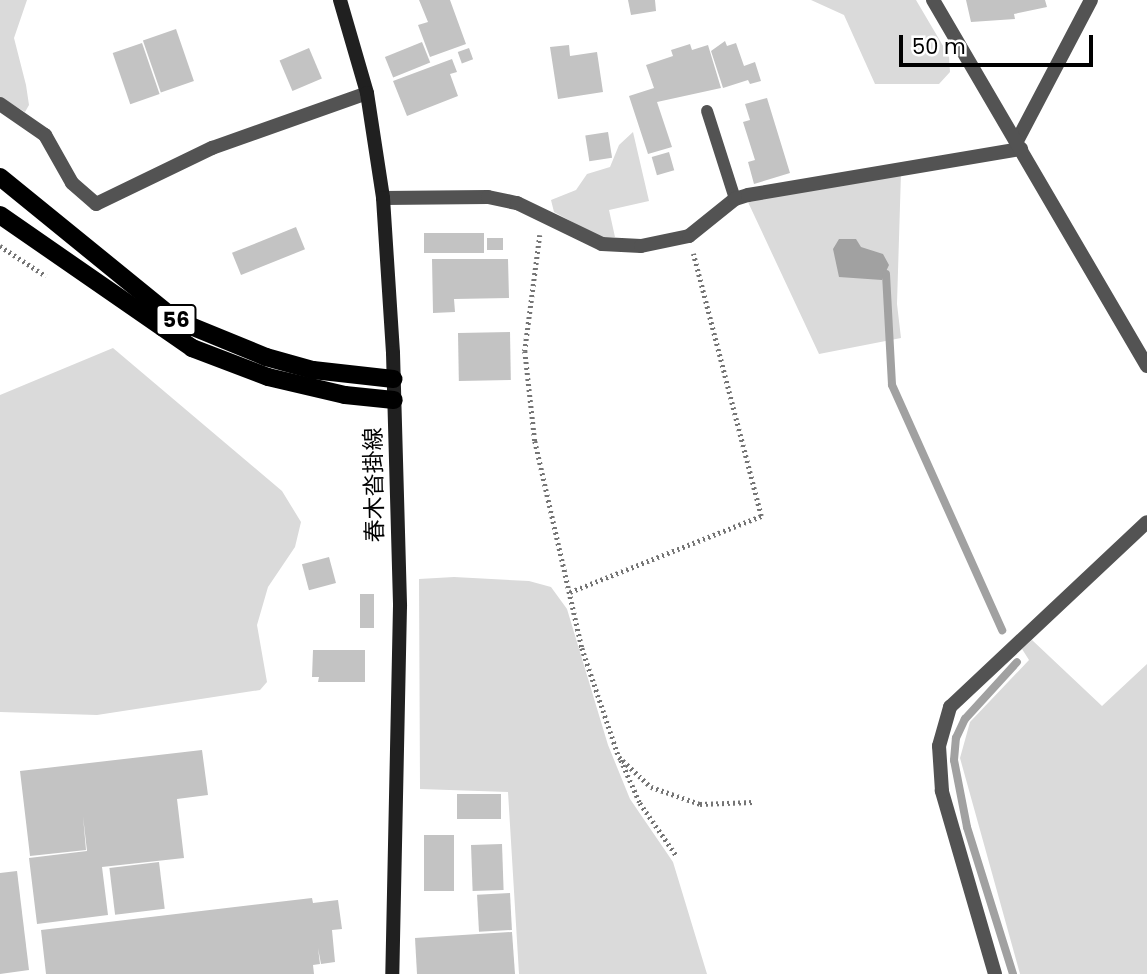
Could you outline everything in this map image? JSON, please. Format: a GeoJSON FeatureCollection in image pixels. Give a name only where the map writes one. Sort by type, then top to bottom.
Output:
{"type":"FeatureCollection","features":[{"type":"Feature","properties":{"kind":"main road","name":"春木沓掛線"},"geometry":{"type":"LineString","coordinates":[[340,0],[367,93],[383,198],[393,379],[400,606],[392,974]]}},
{"type":"Feature","properties":{"kind":"main road","name":"56"},"geometry":{"type":"LineString","coordinates":[[0,177],[176,320],[267,357],[313,370],[393,379]]}},
{"type":"Feature","properties":{"kind":"main road","name":"56"},"geometry":{"type":"LineString","coordinates":[[0,216],[192,348],[268,377],[345,395],[394,400]]}},
{"type":"Feature","properties":{"kind":"street"},"geometry":{"type":"LineString","coordinates":[[933,0],[1147,366]]}},
{"type":"Feature","properties":{"kind":"street"},"geometry":{"type":"LineString","coordinates":[[1019,145],[1091,0]]}},
{"type":"Feature","properties":{"kind":"street"},"geometry":{"type":"LineString","coordinates":[[0,104],[45,135],[72,183],[96,204],[212,148],[367,93]]}},
{"type":"Feature","properties":{"kind":"street"},"geometry":{"type":"LineString","coordinates":[[383,198],[488,197],[540,213],[602,244],[641,246],[689,236],[735,199],[1019,145]]}},
{"type":"Feature","properties":{"kind":"street"},"geometry":{"type":"LineString","coordinates":[[995,974],[942,791],[939,746],[950,707],[1147,522]]}},
{"type":"Feature","properties":{"kind":"lane"},"geometry":{"type":"LineString","coordinates":[[707,111],[735,199]]}},
{"type":"Feature","properties":{"kind":"path"},"geometry":{"type":"LineString","coordinates":[[540,213],[538,272],[525,351],[535,441],[582,648],[619,757],[640,803],[677,855]]}},
{"type":"Feature","properties":{"kind":"path"},"geometry":{"type":"LineString","coordinates":[[570,592],[761,516],[689,236]]}},
{"type":"Feature","properties":{"kind":"path"},"geometry":{"type":"LineString","coordinates":[[619,757],[651,788],[700,804],[753,802]]}},
{"type":"Feature","properties":{"kind":"shaded area"},"geometry":{"type":"Polygon","coordinates":[[[0,0],[27,0],[14,38],[29,105],[25,112],[0,97],[0,0]]]}},
{"type":"Feature","properties":{"kind":"shaded area"},"geometry":{"type":"Polygon","coordinates":[[[811,0],[916,0],[949,56],[950,72],[939,84],[875,84],[844,15],[811,0]]]}},
{"type":"Feature","properties":{"kind":"shaded area"},"geometry":{"type":"Polygon","coordinates":[[[633,132],[649,201],[609,210],[615,237],[601,238],[554,212],[551,200],[576,190],[587,174],[610,167],[619,145],[633,132]]]}},
{"type":"Feature","properties":{"kind":"shaded area"},"geometry":{"type":"Polygon","coordinates":[[[901,173],[897,304],[901,338],[819,354],[747,200],[901,173]]]}},
{"type":"Feature","properties":{"kind":"shaded area"},"geometry":{"type":"Polygon","coordinates":[[[839,239],[856,239],[861,247],[883,254],[889,265],[882,280],[839,277],[833,249],[839,239]]]}},
{"type":"Feature","properties":{"kind":"shaded area"},"geometry":{"type":"Polygon","coordinates":[[[113,348],[282,491],[301,522],[295,547],[268,587],[257,625],[267,682],[260,690],[97,715],[0,712],[0,395],[113,348]]]}},
{"type":"Feature","properties":{"kind":"shaded area"},"geometry":{"type":"Polygon","coordinates":[[[454,577],[529,581],[551,587],[567,609],[608,745],[630,799],[673,862],[707,974],[519,974],[508,792],[420,789],[419,579],[454,577]]]}},
{"type":"Feature","properties":{"kind":"shaded area"},"geometry":{"type":"Polygon","coordinates":[[[1032,640],[1102,706],[1147,664],[1147,974],[1020,974],[960,758],[970,722],[1029,660],[1022,649],[1032,640]]]}},
{"type":"Feature","properties":{"kind":"building"},"geometry":{"type":"Polygon","coordinates":[[[419,0],[450,0],[466,44],[430,57],[418,25],[428,22],[419,0]]]}},
{"type":"Feature","properties":{"kind":"building"},"geometry":{"type":"Polygon","coordinates":[[[628,0],[655,0],[656,11],[631,15],[628,0]]]}},
{"type":"Feature","properties":{"kind":"building"},"geometry":{"type":"Polygon","coordinates":[[[966,0],[1045,0],[1047,7],[1014,14],[1015,19],[971,22],[966,0]]]}},
{"type":"Feature","properties":{"kind":"building"},"geometry":{"type":"Polygon","coordinates":[[[176,29],[194,81],[161,92],[143,40],[176,29]]]}},
{"type":"Feature","properties":{"kind":"building"},"geometry":{"type":"Polygon","coordinates":[[[725,41],[727,46],[736,43],[744,66],[755,62],[761,81],[750,84],[748,80],[723,88],[711,51],[725,41]]]}},
{"type":"Feature","properties":{"kind":"building"},"geometry":{"type":"Polygon","coordinates":[[[422,42],[430,62],[393,77],[385,57],[422,42]]]}},
{"type":"Feature","properties":{"kind":"building"},"geometry":{"type":"Polygon","coordinates":[[[142,43],[160,94],[130,104],[113,53],[142,43]]]}},
{"type":"Feature","properties":{"kind":"building"},"geometry":{"type":"Polygon","coordinates":[[[690,44],[692,50],[708,45],[721,88],[657,102],[672,147],[648,154],[629,96],[654,88],[646,65],[673,56],[671,50],[690,44]]]}},
{"type":"Feature","properties":{"kind":"building"},"geometry":{"type":"Polygon","coordinates":[[[569,45],[570,56],[597,52],[603,92],[558,99],[550,47],[569,45]]]}},
{"type":"Feature","properties":{"kind":"building"},"geometry":{"type":"Polygon","coordinates":[[[309,48],[322,78],[292,91],[280,61],[309,48]]]}},
{"type":"Feature","properties":{"kind":"building"},"geometry":{"type":"Polygon","coordinates":[[[469,48],[473,59],[462,63],[458,52],[469,48]]]}},
{"type":"Feature","properties":{"kind":"building"},"geometry":{"type":"Polygon","coordinates":[[[452,59],[457,72],[450,74],[458,96],[407,116],[393,81],[452,59]]]}},
{"type":"Feature","properties":{"kind":"building"},"geometry":{"type":"Polygon","coordinates":[[[767,98],[790,173],[754,184],[748,162],[755,160],[743,122],[750,120],[745,104],[767,98]]]}},
{"type":"Feature","properties":{"kind":"building"},"geometry":{"type":"Polygon","coordinates":[[[608,132],[612,158],[589,161],[585,136],[608,132]]]}},
{"type":"Feature","properties":{"kind":"building"},"geometry":{"type":"Polygon","coordinates":[[[669,152],[674,170],[657,175],[652,157],[669,152]]]}},
{"type":"Feature","properties":{"kind":"building"},"geometry":{"type":"Polygon","coordinates":[[[296,227],[305,249],[241,275],[232,253],[296,227]]]}},
{"type":"Feature","properties":{"kind":"building"},"geometry":{"type":"Polygon","coordinates":[[[424,233],[484,233],[484,253],[424,253],[424,233]]]}},
{"type":"Feature","properties":{"kind":"building"},"geometry":{"type":"Polygon","coordinates":[[[487,238],[503,238],[503,250],[487,250],[487,238]]]}},
{"type":"Feature","properties":{"kind":"building"},"geometry":{"type":"Polygon","coordinates":[[[432,259],[508,259],[509,298],[454,299],[455,312],[433,313],[432,259]]]}},
{"type":"Feature","properties":{"kind":"building"},"geometry":{"type":"Polygon","coordinates":[[[510,332],[511,380],[459,381],[458,333],[510,332]]]}},
{"type":"Feature","properties":{"kind":"building"},"geometry":{"type":"Polygon","coordinates":[[[329,557],[336,583],[309,590],[302,564],[329,557]]]}},
{"type":"Feature","properties":{"kind":"building"},"geometry":{"type":"Polygon","coordinates":[[[360,594],[374,594],[374,628],[360,628],[360,594]]]}},
{"type":"Feature","properties":{"kind":"building"},"geometry":{"type":"Polygon","coordinates":[[[313,650],[365,650],[365,682],[318,682],[319,677],[312,677],[313,650]]]}},
{"type":"Feature","properties":{"kind":"building"},"geometry":{"type":"Polygon","coordinates":[[[202,750],[208,795],[177,799],[184,858],[102,867],[108,915],[37,924],[29,858],[87,851],[83,816],[86,850],[30,856],[20,771],[202,750]]]}},
{"type":"Feature","properties":{"kind":"building"},"geometry":{"type":"Polygon","coordinates":[[[457,794],[501,794],[501,819],[457,819],[457,794]]]}},
{"type":"Feature","properties":{"kind":"building"},"geometry":{"type":"Polygon","coordinates":[[[424,835],[454,835],[454,891],[424,891],[424,835]]]}},
{"type":"Feature","properties":{"kind":"building"},"geometry":{"type":"Polygon","coordinates":[[[502,844],[504,890],[473,891],[471,845],[502,844]]]}},
{"type":"Feature","properties":{"kind":"building"},"geometry":{"type":"Polygon","coordinates":[[[159,862],[165,909],[115,915],[109,868],[159,862]]]}},
{"type":"Feature","properties":{"kind":"building"},"geometry":{"type":"Polygon","coordinates":[[[17,871],[29,970],[0,974],[0,873],[17,871]]]}},
{"type":"Feature","properties":{"kind":"building"},"geometry":{"type":"Polygon","coordinates":[[[510,893],[512,930],[479,932],[477,895],[510,893]]]}},
{"type":"Feature","properties":{"kind":"building"},"geometry":{"type":"Polygon","coordinates":[[[312,898],[313,903],[338,900],[342,929],[332,930],[335,962],[321,964],[318,948],[320,964],[313,965],[314,974],[46,974],[41,930],[312,898]]]}},
{"type":"Feature","properties":{"kind":"building"},"geometry":{"type":"Polygon","coordinates":[[[512,932],[515,974],[417,974],[415,938],[512,932]]]}},
{"type":"Feature","properties":{"kind":"waterway"},"geometry":{"type":"LineString","coordinates":[[886,274],[892,385],[1002,630]]}},
{"type":"Feature","properties":{"kind":"waterway"},"geometry":{"type":"LineString","coordinates":[[1013,974],[967,827],[954,760],[956,738],[965,719],[1017,662]]}}]}
